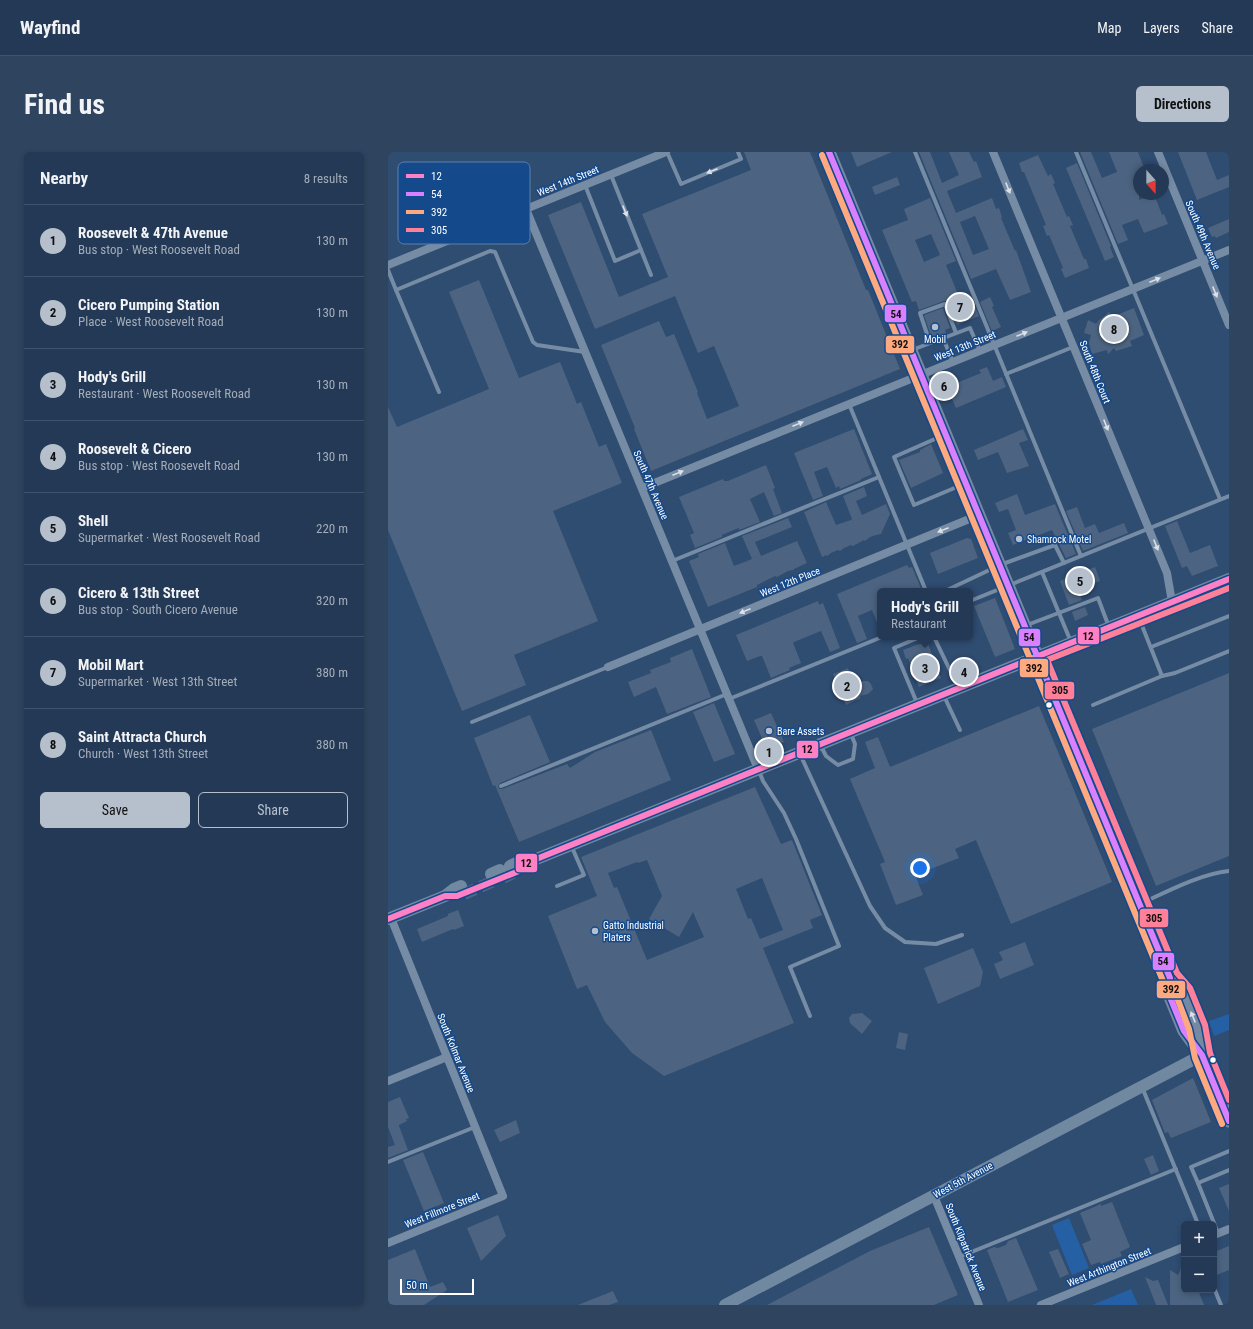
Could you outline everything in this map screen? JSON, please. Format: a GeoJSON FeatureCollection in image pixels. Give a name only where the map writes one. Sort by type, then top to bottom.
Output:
{"type":"FeatureCollection","features":[{"type":"Feature","properties":{"kind":"main road"},"geometry":{"type":"LineString","coordinates":[[829,152],[1170,978],[1170,997],[1178,1018],[1184,1032],[1202,1055],[1229,1121]]}},
{"type":"Feature","properties":{"kind":"main road"},"geometry":{"type":"LineString","coordinates":[[502,874],[519,871],[524,864],[1229,579]]}},
{"type":"Feature","properties":{"kind":"main road"},"geometry":{"type":"LineString","coordinates":[[389,919],[445,896],[457,896],[462,890]]}},
{"type":"Feature","properties":{"kind":"main road","name":"West 5th Avenue"},"geometry":{"type":"LineString","coordinates":[[732,1303],[1202,1055]]}},
{"type":"Feature","properties":{"kind":"street","name":"West 14th Street"},"geometry":{"type":"LineString","coordinates":[[530,207],[667,152]]}},
{"type":"Feature","properties":{"kind":"street","name":"South 48th Court"},"geometry":{"type":"LineString","coordinates":[[993,152],[1167,573],[1172,602]]}},
{"type":"Feature","properties":{"kind":"street","name":"South 49th Avenue"},"geometry":{"type":"LineString","coordinates":[[1158,152],[1229,325]]}},
{"type":"Feature","properties":{"kind":"street","name":"South 47th Avenue"},"geometry":{"type":"LineString","coordinates":[[530,219],[758,769]]}},
{"type":"Feature","properties":{"kind":"street","name":"West 14th Street"},"geometry":{"type":"LineString","coordinates":[[388,265],[440,244]]}},
{"type":"Feature","properties":{"kind":"street","name":"West 13th Street"},"geometry":{"type":"LineString","coordinates":[[642,488],[1229,250]]}},
{"type":"Feature","properties":{"kind":"street","name":"West 12th Place"},"geometry":{"type":"LineString","coordinates":[[608,667],[979,515]]}},
{"type":"Feature","properties":{"kind":"street","name":"South Kolmar Avenue"},"geometry":{"type":"LineString","coordinates":[[389,919],[503,1196]]}},
{"type":"Feature","properties":{"kind":"street"},"geometry":{"type":"LineString","coordinates":[[388,1081],[447,1057]]}},
{"type":"Feature","properties":{"kind":"street","name":"West Fillmore Street"},"geometry":{"type":"LineString","coordinates":[[388,1243],[503,1196]]}},
{"type":"Feature","properties":{"kind":"street","name":"South Kilpatrick Avenue"},"geometry":{"type":"LineString","coordinates":[[934,1196],[979,1305]]}},
{"type":"Feature","properties":{"kind":"street"},"geometry":{"type":"LineString","coordinates":[[1217,1234],[1229,1229]]}},
{"type":"Feature","properties":{"kind":"street","name":"West Arthington Street"},"geometry":{"type":"LineString","coordinates":[[1041,1305],[1181,1248]]}},
{"type":"Feature","properties":{"kind":"lane"},"geometry":{"type":"LineString","coordinates":[[667,152],[681,184],[741,159],[738,152]]}},
{"type":"Feature","properties":{"kind":"lane"},"geometry":{"type":"LineString","coordinates":[[915,152],[1081,556]]}},
{"type":"Feature","properties":{"kind":"lane"},"geometry":{"type":"LineString","coordinates":[[1076,152],[1220,499]]}},
{"type":"Feature","properties":{"kind":"lane"},"geometry":{"type":"LineString","coordinates":[[611,174],[651,275]]}},
{"type":"Feature","properties":{"kind":"lane"},"geometry":{"type":"LineString","coordinates":[[585,185],[615,261],[641,250]]}},
{"type":"Feature","properties":{"kind":"lane"},"geometry":{"type":"LineString","coordinates":[[396,290],[490,251],[495,252],[533,342],[537,345],[585,352]]}},
{"type":"Feature","properties":{"kind":"lane"},"geometry":{"type":"LineString","coordinates":[[388,270],[439,392]]}},
{"type":"Feature","properties":{"kind":"lane"},"geometry":{"type":"LineString","coordinates":[[930,343],[920,313],[945,304],[956,333]]}},
{"type":"Feature","properties":{"kind":"lane"},"geometry":{"type":"LineString","coordinates":[[911,350],[970,328],[980,351]]}},
{"type":"Feature","properties":{"kind":"lane"},"geometry":{"type":"LineString","coordinates":[[943,338],[953,362]]}},
{"type":"Feature","properties":{"kind":"lane"},"geometry":{"type":"LineString","coordinates":[[1006,374],[1074,347]]}},
{"type":"Feature","properties":{"kind":"lane"},"geometry":{"type":"LineString","coordinates":[[849,404],[925,588]]}},
{"type":"Feature","properties":{"kind":"lane"},"geometry":{"type":"LineString","coordinates":[[946,434],[894,457],[914,505],[966,483]]}},
{"type":"Feature","properties":{"kind":"lane"},"geometry":{"type":"LineString","coordinates":[[672,561],[879,477]]}},
{"type":"Feature","properties":{"kind":"lane"},"geometry":{"type":"LineString","coordinates":[[973,600],[1229,496]]}},
{"type":"Feature","properties":{"kind":"lane"},"geometry":{"type":"LineString","coordinates":[[950,588],[1000,565],[1055,545],[1064,563]]}},
{"type":"Feature","properties":{"kind":"lane"},"geometry":{"type":"LineString","coordinates":[[1042,572],[1071,643]]}},
{"type":"Feature","properties":{"kind":"lane"},"geometry":{"type":"LineString","coordinates":[[1025,626],[1098,598],[1110,627]]}},
{"type":"Feature","properties":{"kind":"lane"},"geometry":{"type":"LineString","coordinates":[[1138,616],[1162,676]]}},
{"type":"Feature","properties":{"kind":"lane"},"geometry":{"type":"LineString","coordinates":[[1151,647],[1229,616]]}},
{"type":"Feature","properties":{"kind":"lane"},"geometry":{"type":"LineString","coordinates":[[501,786],[877,639]]}},
{"type":"Feature","properties":{"kind":"lane"},"geometry":{"type":"LineString","coordinates":[[913,640],[894,648],[918,704]]}},
{"type":"Feature","properties":{"kind":"lane"},"geometry":{"type":"LineString","coordinates":[[935,640],[958,688]]}},
{"type":"Feature","properties":{"kind":"lane"},"geometry":{"type":"LineString","coordinates":[[1093,705],[1162,676],[1175,673],[1229,651]]}},
{"type":"Feature","properties":{"kind":"lane"},"geometry":{"type":"LineString","coordinates":[[472,722],[608,667]]}},
{"type":"Feature","properties":{"kind":"lane"},"geometry":{"type":"LineString","coordinates":[[943,694],[960,730]]}},
{"type":"Feature","properties":{"kind":"lane"},"geometry":{"type":"LineString","coordinates":[[819,744],[826,756],[838,765],[853,759],[855,744],[850,732]]}},
{"type":"Feature","properties":{"kind":"lane"},"geometry":{"type":"LineString","coordinates":[[799,752],[870,906],[885,928],[905,942],[936,944],[962,935]]}},
{"type":"Feature","properties":{"kind":"lane"},"geometry":{"type":"LineString","coordinates":[[758,769],[763,781],[784,813],[796,839],[839,946],[790,967],[810,1016]]}},
{"type":"Feature","properties":{"kind":"lane"},"geometry":{"type":"LineString","coordinates":[[557,886],[584,875],[571,845]]}},
{"type":"Feature","properties":{"kind":"lane"},"geometry":{"type":"LineString","coordinates":[[1140,904],[1192,881],[1218,872],[1229,871]]}},
{"type":"Feature","properties":{"kind":"lane"},"geometry":{"type":"LineString","coordinates":[[1142,1086],[1197,1221]]}},
{"type":"Feature","properties":{"kind":"lane"},"geometry":{"type":"LineString","coordinates":[[388,1162],[475,1127]]}},
{"type":"Feature","properties":{"kind":"lane"},"geometry":{"type":"LineString","coordinates":[[1211,1221],[1191,1167],[1229,1151]]}},
{"type":"Feature","properties":{"kind":"lane"},"geometry":{"type":"LineString","coordinates":[[959,1257],[1176,1169]]}},
{"type":"Feature","properties":{"kind":"lane"},"geometry":{"type":"LineString","coordinates":[[1198,1183],[1229,1170]]}},
{"type":"Feature","properties":{"kind":"lane"},"geometry":{"type":"LineString","coordinates":[[1216,1293],[1221,1305]]}},
{"type":"Feature","properties":{"kind":"shaded area"},"geometry":{"type":"Polygon","coordinates":[[[1229,1014],[1229,1030],[1214,1036],[1209,1021],[1229,1014]]]}},
{"type":"Feature","properties":{"kind":"shaded area"},"geometry":{"type":"Polygon","coordinates":[[[1069,1218],[1089,1268],[1072,1275],[1052,1225],[1069,1218]]]}},
{"type":"Feature","properties":{"kind":"shaded area"},"geometry":{"type":"Polygon","coordinates":[[[1131,1289],[1138,1305],[1092,1305],[1131,1289]]]}},
{"type":"Feature","properties":{"kind":"building"},"geometry":{"type":"Polygon","coordinates":[[[744,152],[810,152],[900,369],[651,471],[601,345],[659,321],[666,337],[674,334],[698,392],[697,393],[707,419],[739,406],[714,346],[698,353],[675,296],[595,329],[548,215],[581,202],[619,297],[668,277],[642,214],[751,170],[744,152]]]}},
{"type":"Feature","properties":{"kind":"building"},"geometry":{"type":"Polygon","coordinates":[[[851,152],[892,152],[857,167],[851,152]]]}},
{"type":"Feature","properties":{"kind":"building"},"geometry":{"type":"Polygon","coordinates":[[[919,152],[930,152],[942,183],[959,175],[949,152],[969,152],[974,162],[976,161],[982,177],[947,191],[956,213],[992,198],[996,209],[999,208],[1001,218],[1015,251],[1016,250],[1031,292],[1010,300],[996,269],[971,279],[919,152]],[[975,216],[960,222],[973,255],[989,249],[975,216]]]}},
{"type":"Feature","properties":{"kind":"building"},"geometry":{"type":"Polygon","coordinates":[[[1080,152],[1091,152],[1102,178],[1117,172],[1109,152],[1138,152],[1143,164],[1133,164],[1133,200],[1156,200],[1162,215],[1164,214],[1168,224],[1144,233],[1138,219],[1122,225],[1128,240],[1118,244],[1080,152]]]}},
{"type":"Feature","properties":{"kind":"building"},"geometry":{"type":"Polygon","coordinates":[[[1178,152],[1206,152],[1217,180],[1229,175],[1229,187],[1197,200],[1178,152]]]}},
{"type":"Feature","properties":{"kind":"building"},"geometry":{"type":"Polygon","coordinates":[[[1038,155],[1048,176],[1051,174],[1055,183],[1053,184],[1067,217],[1069,216],[1073,225],[1070,226],[1089,268],[1065,278],[1061,269],[1063,268],[1049,235],[1047,236],[1043,226],[1046,225],[1019,163],[1038,155]]]}},
{"type":"Feature","properties":{"kind":"building"},"geometry":{"type":"Polygon","coordinates":[[[1077,163],[1111,246],[1110,247],[1114,257],[1105,261],[1066,168],[1077,163]]]}},
{"type":"Feature","properties":{"kind":"building"},"geometry":{"type":"Polygon","coordinates":[[[897,177],[900,185],[875,195],[872,187],[897,177]]]}},
{"type":"Feature","properties":{"kind":"building"},"geometry":{"type":"Polygon","coordinates":[[[930,198],[956,261],[946,265],[957,292],[964,293],[969,306],[974,304],[979,316],[957,325],[947,301],[919,310],[916,301],[912,302],[882,230],[908,220],[904,209],[930,198]],[[931,234],[915,240],[924,262],[940,255],[931,234]]]}},
{"type":"Feature","properties":{"kind":"building"},"geometry":{"type":"Polygon","coordinates":[[[1229,219],[1229,232],[1216,238],[1215,236],[1212,237],[1208,228],[1229,219]]]}},
{"type":"Feature","properties":{"kind":"building"},"geometry":{"type":"Polygon","coordinates":[[[479,280],[519,378],[560,362],[577,404],[581,402],[599,447],[606,444],[622,483],[553,511],[598,621],[514,655],[526,685],[462,711],[388,530],[388,407],[397,427],[489,389],[449,292],[479,280]]]}},
{"type":"Feature","properties":{"kind":"building"},"geometry":{"type":"Polygon","coordinates":[[[990,297],[994,306],[992,307],[1001,327],[992,331],[980,302],[990,297]]]}},
{"type":"Feature","properties":{"kind":"building"},"geometry":{"type":"Polygon","coordinates":[[[943,308],[950,328],[945,330],[946,333],[932,339],[924,315],[943,308]]]}},
{"type":"Feature","properties":{"kind":"building"},"geometry":{"type":"Polygon","coordinates":[[[1134,308],[1144,335],[1130,341],[1132,346],[1116,351],[1114,348],[1108,354],[1107,350],[1092,354],[1089,343],[1091,335],[1084,333],[1088,320],[1096,324],[1109,312],[1112,317],[1134,308]]]}},
{"type":"Feature","properties":{"kind":"building"},"geometry":{"type":"Polygon","coordinates":[[[987,367],[993,381],[1002,377],[1006,387],[956,408],[947,387],[981,373],[979,370],[987,367]]]}},
{"type":"Feature","properties":{"kind":"building"},"geometry":{"type":"Polygon","coordinates":[[[854,429],[872,474],[840,489],[839,486],[836,488],[827,467],[814,472],[823,496],[813,500],[794,453],[854,429]]]}},
{"type":"Feature","properties":{"kind":"building"},"geometry":{"type":"Polygon","coordinates":[[[1023,429],[1028,440],[1019,443],[1029,466],[1007,473],[998,452],[978,460],[974,450],[1023,429]]]}},
{"type":"Feature","properties":{"kind":"building"},"geometry":{"type":"Polygon","coordinates":[[[931,444],[943,473],[911,488],[899,460],[920,452],[920,450],[931,444]]]}},
{"type":"Feature","properties":{"kind":"building"},"geometry":{"type":"Polygon","coordinates":[[[766,465],[775,488],[773,489],[782,513],[774,516],[764,492],[750,499],[760,522],[739,530],[739,528],[736,529],[722,535],[722,537],[695,548],[690,535],[694,533],[679,497],[723,479],[724,481],[728,481],[766,465]]]}},
{"type":"Feature","properties":{"kind":"building"},"geometry":{"type":"Polygon","coordinates":[[[864,487],[867,496],[856,501],[862,515],[886,504],[890,514],[881,534],[870,537],[853,546],[851,545],[840,551],[838,550],[822,557],[804,512],[826,502],[836,525],[851,520],[852,519],[843,496],[864,487]]]}},
{"type":"Feature","properties":{"kind":"building"},"geometry":{"type":"Polygon","coordinates":[[[1017,494],[1025,515],[1055,504],[1076,554],[1066,558],[1052,530],[1013,545],[1008,533],[1016,530],[1008,509],[999,512],[995,503],[1017,494]]]}},
{"type":"Feature","properties":{"kind":"building"},"geometry":{"type":"Polygon","coordinates":[[[1077,507],[1085,528],[1095,524],[1099,533],[1124,523],[1128,533],[1083,551],[1066,511],[1077,507]]]}},
{"type":"Feature","properties":{"kind":"building"},"geometry":{"type":"Polygon","coordinates":[[[788,518],[792,527],[755,542],[761,556],[797,541],[807,563],[777,577],[775,576],[757,585],[757,587],[708,607],[689,561],[699,557],[698,554],[725,543],[734,566],[752,559],[742,536],[788,518]]]}},
{"type":"Feature","properties":{"kind":"building"},"geometry":{"type":"Polygon","coordinates":[[[1177,521],[1190,553],[1210,545],[1218,566],[1192,576],[1187,566],[1182,568],[1165,526],[1177,521]]]}},
{"type":"Feature","properties":{"kind":"building"},"geometry":{"type":"Polygon","coordinates":[[[967,538],[971,539],[978,558],[938,574],[930,553],[967,538]]]}},
{"type":"Feature","properties":{"kind":"building"},"geometry":{"type":"Polygon","coordinates":[[[907,565],[909,568],[912,567],[921,588],[877,588],[877,622],[872,610],[858,616],[867,639],[857,643],[837,594],[907,565]]]}},
{"type":"Feature","properties":{"kind":"building"},"geometry":{"type":"Polygon","coordinates":[[[1095,567],[1100,581],[1078,589],[1082,600],[1069,605],[1060,581],[1095,567]]]}},
{"type":"Feature","properties":{"kind":"building"},"geometry":{"type":"Polygon","coordinates":[[[995,598],[1015,649],[995,657],[974,606],[995,598]]]}},
{"type":"Feature","properties":{"kind":"building"},"geometry":{"type":"Polygon","coordinates":[[[818,601],[819,605],[823,603],[840,648],[830,652],[821,631],[794,642],[793,643],[801,663],[789,668],[790,670],[771,678],[762,656],[747,661],[736,635],[818,601]]]}},
{"type":"Feature","properties":{"kind":"building"},"geometry":{"type":"Polygon","coordinates":[[[1085,607],[1088,615],[1075,621],[1072,612],[1085,607]]]}},
{"type":"Feature","properties":{"kind":"building"},"geometry":{"type":"Polygon","coordinates":[[[927,641],[941,678],[919,687],[908,658],[906,659],[903,650],[927,641]]]}},
{"type":"Feature","properties":{"kind":"building"},"geometry":{"type":"Polygon","coordinates":[[[692,649],[711,697],[667,714],[656,687],[634,697],[628,682],[651,673],[650,670],[671,662],[670,658],[692,649]]]}},
{"type":"Feature","properties":{"kind":"building"},"geometry":{"type":"Polygon","coordinates":[[[848,668],[855,686],[863,681],[868,681],[873,689],[868,694],[860,696],[861,698],[846,705],[833,674],[848,668]]]}},
{"type":"Feature","properties":{"kind":"building"},"geometry":{"type":"Polygon","coordinates":[[[1229,673],[1229,856],[1156,886],[1092,729],[1229,673]]]}},
{"type":"Feature","properties":{"kind":"building"},"geometry":{"type":"Polygon","coordinates":[[[714,703],[735,754],[714,762],[693,712],[714,703]]]}},
{"type":"Feature","properties":{"kind":"building"},"geometry":{"type":"Polygon","coordinates":[[[1039,706],[1112,882],[1011,924],[976,840],[955,849],[959,858],[915,875],[923,895],[896,905],[880,864],[885,862],[850,779],[875,768],[865,742],[878,737],[890,767],[1039,706]]]}},
{"type":"Feature","properties":{"kind":"building","name":"Bare Assets"},"geometry":{"type":"Polygon","coordinates":[[[771,713],[784,742],[767,750],[754,720],[771,713]]]}},
{"type":"Feature","properties":{"kind":"building"},"geometry":{"type":"Polygon","coordinates":[[[530,715],[550,762],[500,783],[498,786],[499,789],[567,764],[570,768],[595,752],[651,730],[671,780],[519,842],[495,785],[493,786],[474,738],[530,715]]]}},
{"type":"Feature","properties":{"kind":"building","name":"Gatto Industrial Platers"},"geometry":{"type":"Polygon","coordinates":[[[755,787],[781,844],[792,840],[822,915],[810,920],[813,928],[763,948],[794,1023],[664,1076],[632,1053],[605,1022],[587,985],[577,989],[548,916],[597,896],[581,857],[755,787]],[[647,860],[637,862],[608,873],[614,888],[617,887],[647,960],[704,937],[693,912],[679,937],[649,919],[662,896],[647,860]],[[762,878],[736,889],[748,919],[751,918],[760,939],[783,930],[762,878]]]}},
{"type":"Feature","properties":{"kind":"building"},"geometry":{"type":"Polygon","coordinates":[[[458,910],[464,926],[422,942],[417,929],[448,916],[448,914],[458,910]]]}},
{"type":"Feature","properties":{"kind":"building"},"geometry":{"type":"Polygon","coordinates":[[[1025,942],[1034,965],[1000,979],[994,964],[1003,960],[999,952],[1025,942]]]}},
{"type":"Feature","properties":{"kind":"building"},"geometry":{"type":"Polygon","coordinates":[[[973,948],[983,972],[980,986],[938,1004],[924,968],[973,948]]]}},
{"type":"Feature","properties":{"kind":"building"},"geometry":{"type":"Polygon","coordinates":[[[862,1013],[872,1021],[862,1034],[850,1023],[849,1018],[852,1014],[862,1013]]]}},
{"type":"Feature","properties":{"kind":"building"},"geometry":{"type":"Polygon","coordinates":[[[899,1032],[908,1034],[905,1050],[896,1048],[899,1032]]]}},
{"type":"Feature","properties":{"kind":"building"},"geometry":{"type":"Polygon","coordinates":[[[1193,1078],[1211,1122],[1171,1138],[1168,1132],[1165,1133],[1152,1100],[1193,1078]]]}},
{"type":"Feature","properties":{"kind":"building"},"geometry":{"type":"Polygon","coordinates":[[[400,1097],[409,1118],[406,1119],[407,1121],[399,1125],[408,1150],[388,1158],[388,1147],[395,1145],[388,1127],[388,1102],[400,1097]]]}},
{"type":"Feature","properties":{"kind":"building"},"geometry":{"type":"Polygon","coordinates":[[[516,1120],[520,1133],[500,1142],[494,1130],[516,1120]]]}},
{"type":"Feature","properties":{"kind":"building"},"geometry":{"type":"Polygon","coordinates":[[[423,1152],[444,1203],[424,1211],[403,1160],[423,1152]]]}},
{"type":"Feature","properties":{"kind":"building"},"geometry":{"type":"Polygon","coordinates":[[[1153,1155],[1159,1171],[1151,1175],[1144,1159],[1153,1155]]]}},
{"type":"Feature","properties":{"kind":"building"},"geometry":{"type":"Polygon","coordinates":[[[1229,1184],[1229,1211],[1219,1188],[1229,1184]]]}},
{"type":"Feature","properties":{"kind":"building"},"geometry":{"type":"Polygon","coordinates":[[[1112,1202],[1130,1247],[1120,1252],[1122,1256],[1101,1264],[1100,1262],[1091,1265],[1082,1244],[1091,1240],[1080,1213],[1101,1204],[1101,1206],[1112,1202]]]}},
{"type":"Feature","properties":{"kind":"building"},"geometry":{"type":"Polygon","coordinates":[[[498,1215],[506,1236],[481,1261],[467,1228],[498,1215]]]}},
{"type":"Feature","properties":{"kind":"building"},"geometry":{"type":"Polygon","coordinates":[[[929,1227],[958,1295],[934,1305],[767,1305],[870,1251],[929,1227]]]}},
{"type":"Feature","properties":{"kind":"building"},"geometry":{"type":"Polygon","coordinates":[[[1016,1238],[1038,1290],[1008,1302],[987,1250],[1006,1245],[1008,1241],[1016,1238]]]}},
{"type":"Feature","properties":{"kind":"building"},"geometry":{"type":"Polygon","coordinates":[[[1229,1246],[1229,1270],[1217,1275],[1217,1257],[1217,1251],[1229,1246]]]}},
{"type":"Feature","properties":{"kind":"building"},"geometry":{"type":"Polygon","coordinates":[[[415,1249],[430,1287],[443,1282],[447,1290],[424,1305],[388,1305],[388,1260],[415,1249]]]}},
{"type":"Feature","properties":{"kind":"building"},"geometry":{"type":"Polygon","coordinates":[[[1058,1249],[1069,1274],[1060,1278],[1049,1252],[1058,1249]]]}},
{"type":"Feature","properties":{"kind":"building"},"geometry":{"type":"Polygon","coordinates":[[[1181,1268],[1181,1293],[1199,1293],[1204,1305],[1170,1305],[1170,1270],[1178,1275],[1181,1268]]]}},
{"type":"Feature","properties":{"kind":"building"},"geometry":{"type":"Polygon","coordinates":[[[1145,1277],[1153,1281],[1158,1280],[1168,1305],[1156,1305],[1145,1277]]]}},
{"type":"Feature","properties":{"kind":"building"},"geometry":{"type":"Polygon","coordinates":[[[613,1291],[618,1302],[609,1305],[578,1305],[613,1291]]]}},
{"type":"Feature","properties":{"kind":"tunnel"},"geometry":{"type":"LineString","coordinates":[[503,878],[513,873]]}},
{"type":"Feature","properties":{"kind":"tunnel"},"geometry":{"type":"LineString","coordinates":[[464,894],[494,881]]}},
{"type":"Feature","properties":{"kind":"transit line","name":"54"},"geometry":{"type":"LineString","coordinates":[[829,152],[1170,978],[1170,997],[1184,1031],[1202,1055],[1229,1121]]}},
{"type":"Feature","properties":{"kind":"transit line","name":"392"},"geometry":{"type":"LineString","coordinates":[[822,155],[1163,981],[1176,995],[1189,1029],[1195,1058],[1222,1124]]}},
{"type":"Feature","properties":{"kind":"transit line","name":"12"},"geometry":{"type":"LineString","coordinates":[[388,919],[445,896],[457,896],[519,871],[524,864],[1229,579]]}},
{"type":"Feature","properties":{"kind":"transit line","name":"305"},"geometry":{"type":"LineString","coordinates":[[1229,588],[1047,660],[1177,973],[1190,988],[1205,1025],[1210,1053],[1229,1100]]}},
{"type":"Feature","properties":{"kind":"place","name":"Mobil Mart"},"geometry":{"type":"Point","coordinates":[960,307]}},
{"type":"Feature","properties":{"kind":"place","name":"Mobil"},"geometry":{"type":"Point","coordinates":[935,327]}},
{"type":"Feature","properties":{"kind":"place","name":"Saint Attracta Church"},"geometry":{"type":"Point","coordinates":[1114,329]}},
{"type":"Feature","properties":{"kind":"place","name":"Cicero & 13th Street"},"geometry":{"type":"Point","coordinates":[944,386]}},
{"type":"Feature","properties":{"kind":"place","name":"Shamrock Motel"},"geometry":{"type":"Point","coordinates":[1019,539]}},
{"type":"Feature","properties":{"kind":"place","name":"Shell"},"geometry":{"type":"Point","coordinates":[1080,581]}},
{"type":"Feature","properties":{"kind":"place","name":"Hody's Grill"},"geometry":{"type":"Point","coordinates":[925,668]}},
{"type":"Feature","properties":{"kind":"place","name":"Roosevelt & Cicero"},"geometry":{"type":"Point","coordinates":[964,672]}},
{"type":"Feature","properties":{"kind":"place","name":"Cicero Pumping Station"},"geometry":{"type":"Point","coordinates":[847,686]}},
{"type":"Feature","properties":{"kind":"place","name":"Bare Assets"},"geometry":{"type":"Point","coordinates":[769,731]}},
{"type":"Feature","properties":{"kind":"place","name":"Roosevelt & 47th Avenue"},"geometry":{"type":"Point","coordinates":[769,752]}},
{"type":"Feature","properties":{"kind":"place","name":"Gatto Industrial Platers"},"geometry":{"type":"Point","coordinates":[595,931]}}]}
